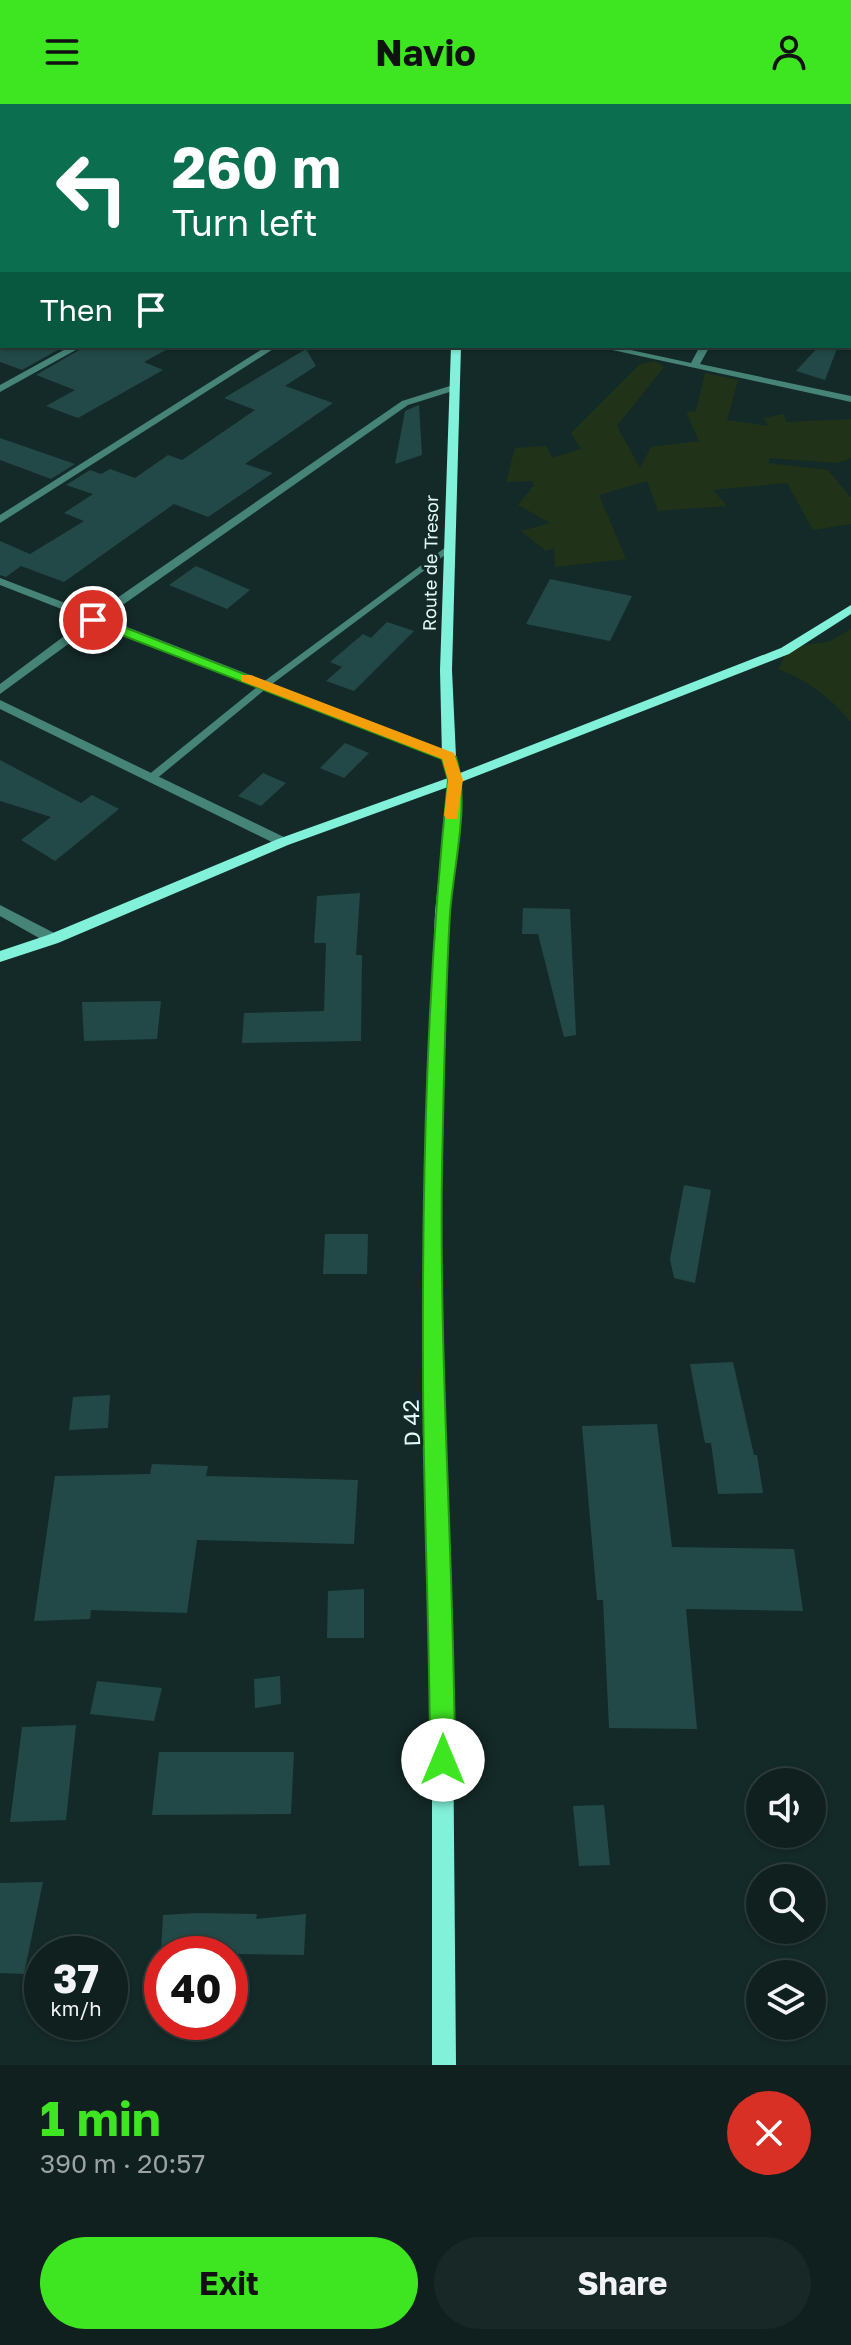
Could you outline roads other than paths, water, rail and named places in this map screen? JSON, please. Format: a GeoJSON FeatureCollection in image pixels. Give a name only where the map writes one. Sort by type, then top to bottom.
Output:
{"type":"FeatureCollection","features":[{"type":"Feature","properties":{"kind":"street"},"geometry":{"type":"LineString","coordinates":[[0,389],[74,348]]}},
{"type":"Feature","properties":{"kind":"street"},"geometry":{"type":"LineString","coordinates":[[0,520],[270,348]]}},
{"type":"Feature","properties":{"kind":"street"},"geometry":{"type":"LineString","coordinates":[[0,581],[449,757],[457,348]]}},
{"type":"Feature","properties":{"kind":"street","name":"Route de Tresor"},"geometry":{"type":"LineString","coordinates":[[455,780],[449,757],[446,670],[453,388],[457,348]]}},
{"type":"Feature","properties":{"kind":"street"},"geometry":{"type":"LineString","coordinates":[[608,348],[851,399]]}},
{"type":"Feature","properties":{"kind":"street"},"geometry":{"type":"LineString","coordinates":[[694,366],[704,348]]}},
{"type":"Feature","properties":{"kind":"street"},"geometry":{"type":"LineString","coordinates":[[0,690],[93,620],[405,403],[453,388]]}},
{"type":"Feature","properties":{"kind":"street"},"geometry":{"type":"LineString","coordinates":[[0,957],[53,939],[283,842],[455,780],[785,651],[851,609]]}},
{"type":"Feature","properties":{"kind":"street"},"geometry":{"type":"LineString","coordinates":[[0,704],[283,842]]}},
{"type":"Feature","properties":{"kind":"street","name":"D 42"},"geometry":{"type":"LineString","coordinates":[[444,2065],[442,1607],[433,1376],[433,1168],[442,913],[455,780]]}},
{"type":"Feature","properties":{"kind":"street"},"geometry":{"type":"LineString","coordinates":[[0,910],[53,939]]}},
{"type":"Feature","properties":{"kind":"lane"},"geometry":{"type":"LineString","coordinates":[[151,778],[265,685],[449,549]]}}]}
